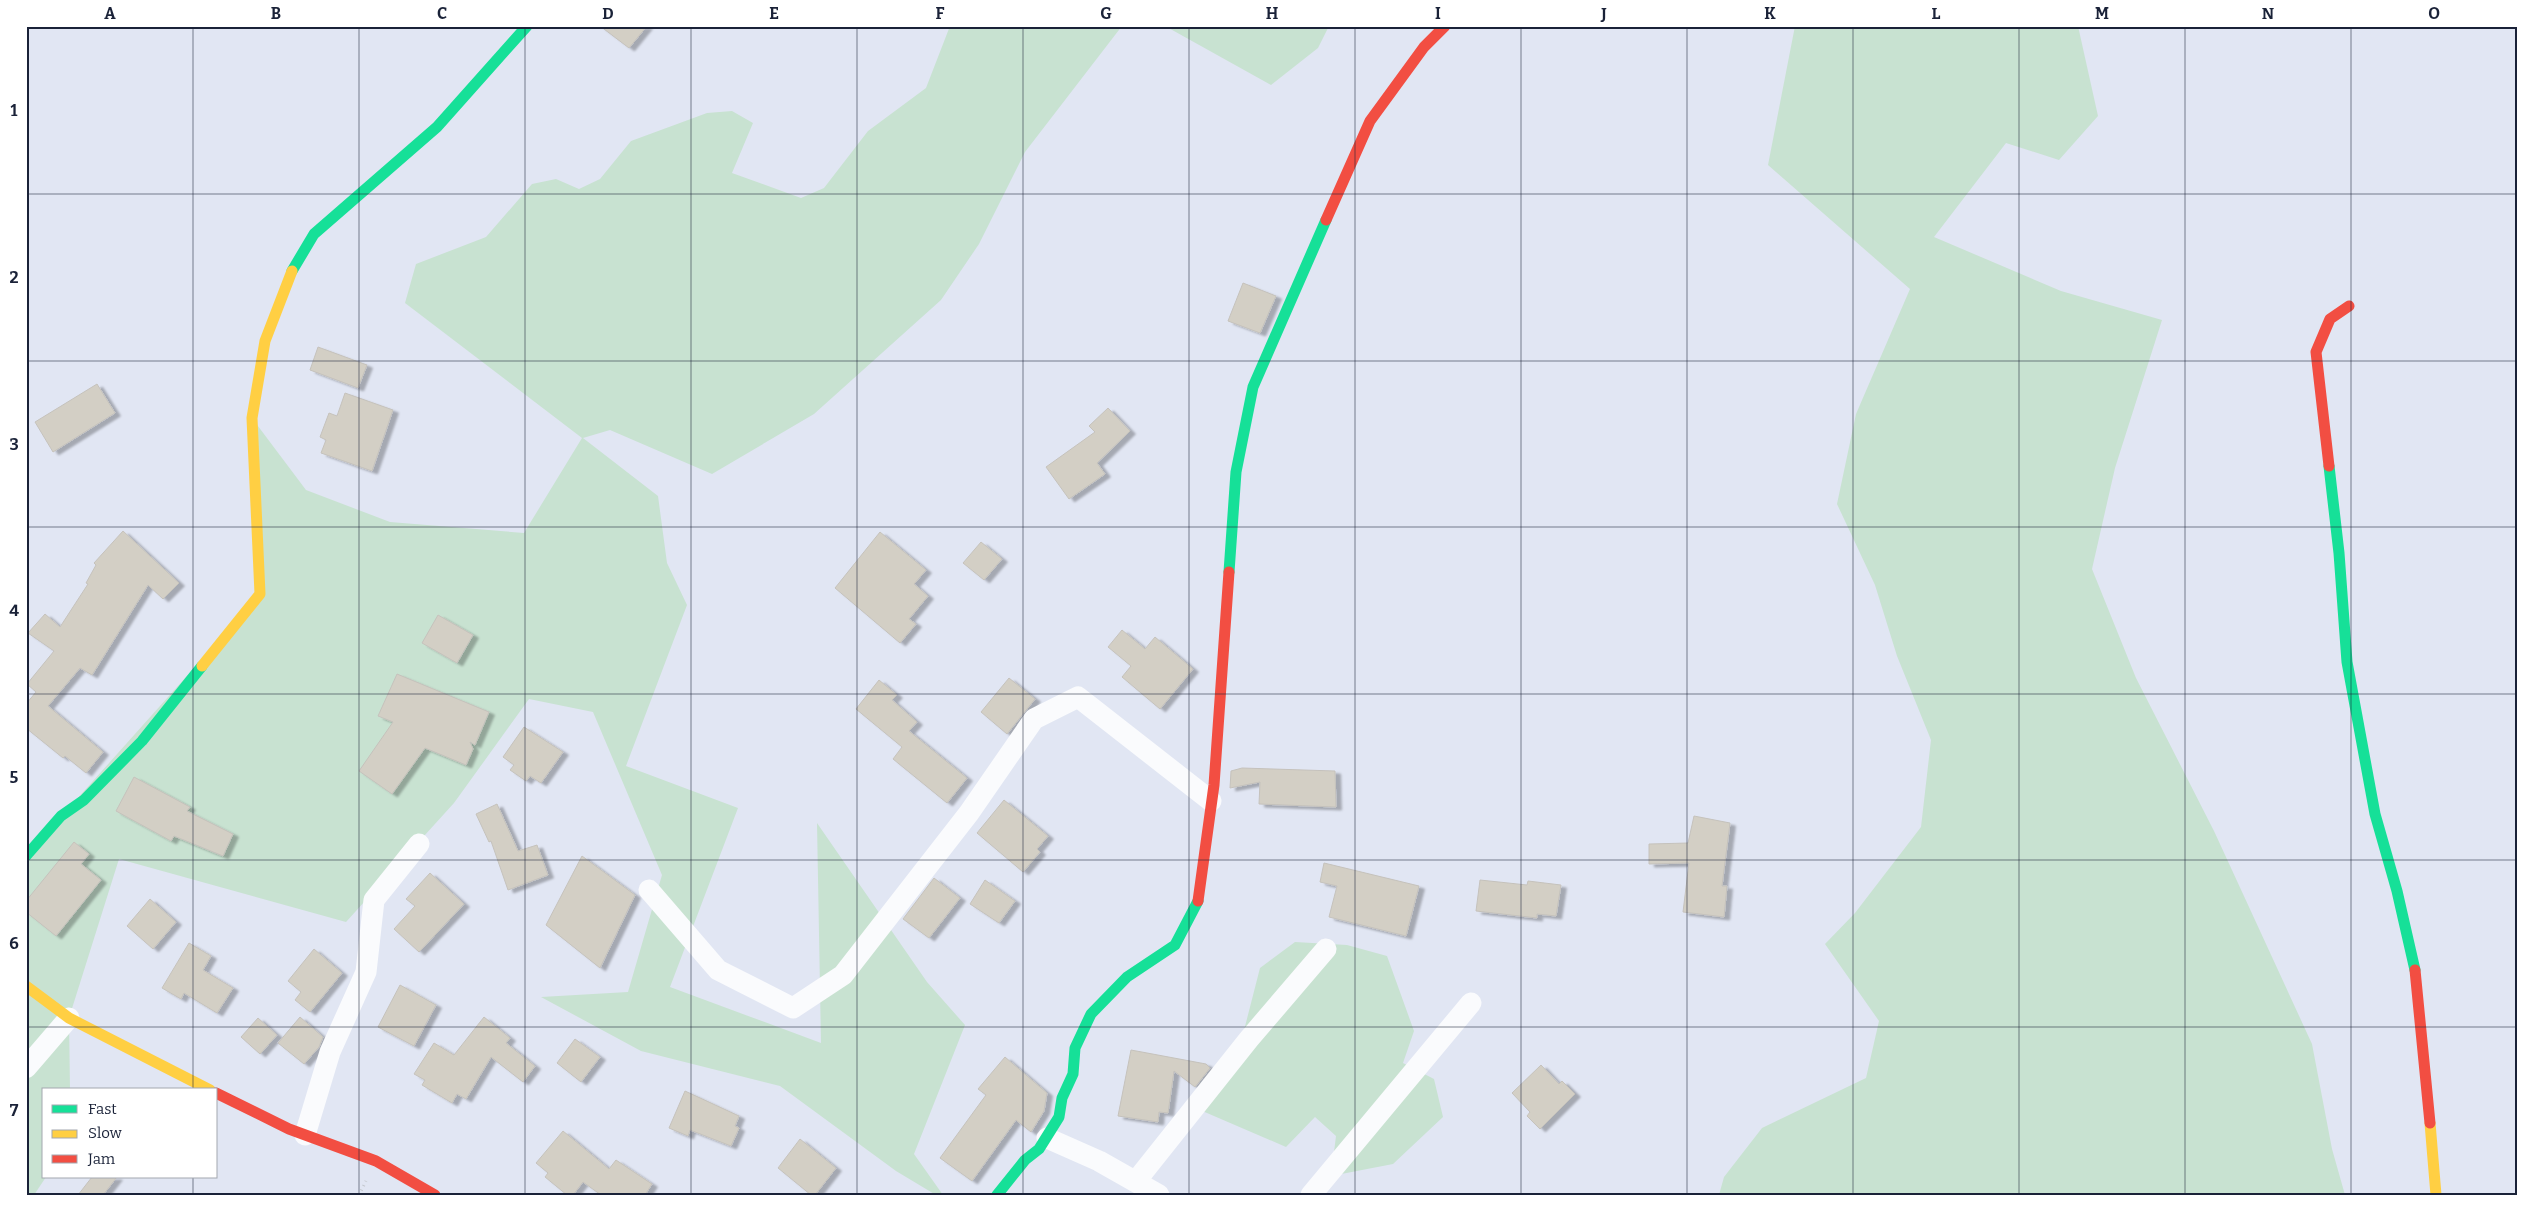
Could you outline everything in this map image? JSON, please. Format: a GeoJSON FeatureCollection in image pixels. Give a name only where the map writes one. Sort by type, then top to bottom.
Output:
{"type":"FeatureCollection","features":[{"type":"Feature","properties":{"kind":"street"},"geometry":{"type":"LineString","coordinates":[[26,856],[61,816],[84,800],[142,741],[260,594],[252,418],[265,341],[296,262],[314,234],[436,127],[527,26]]}},
{"type":"Feature","properties":{"kind":"street"},"geometry":{"type":"LineString","coordinates":[[997,1195],[1025,1160],[1039,1149],[1059,1117],[1062,1098],[1073,1074],[1075,1048],[1091,1014],[1127,977],[1175,945],[1197,905],[1211,801],[1236,472],[1253,387],[1370,121],[1424,47],[1444,26]]}},
{"type":"Feature","properties":{"kind":"street"},"geometry":{"type":"LineString","coordinates":[[2349,306],[2330,319],[2316,352],[2339,553],[2347,662],[2374,814],[2398,891],[2418,983],[2436,1195]]}},
{"type":"Feature","properties":{"kind":"street"},"geometry":{"type":"LineString","coordinates":[[650,890],[718,970],[793,1008],[843,975],[969,813],[1034,718],[1078,697],[1211,801]]}},
{"type":"Feature","properties":{"kind":"street"},"geometry":{"type":"LineString","coordinates":[[305,1135],[330,1052],[366,972],[374,900],[419,844]]}},
{"type":"Feature","properties":{"kind":"street"},"geometry":{"type":"LineString","coordinates":[[1136,1181],[1249,1039],[1326,949]]}},
{"type":"Feature","properties":{"kind":"street"},"geometry":{"type":"LineString","coordinates":[[26,986],[69,1018],[206,1088]]}},
{"type":"Feature","properties":{"kind":"street"},"geometry":{"type":"LineString","coordinates":[[1311,1195],[1454,1019],[1471,1002]]}},
{"type":"Feature","properties":{"kind":"street"},"geometry":{"type":"LineString","coordinates":[[26,1068],[69,1018]]}},
{"type":"Feature","properties":{"kind":"street"},"geometry":{"type":"LineString","coordinates":[[218,1094],[305,1135],[376,1161],[435,1195]]}},
{"type":"Feature","properties":{"kind":"street"},"geometry":{"type":"LineString","coordinates":[[1047,1138],[1099,1161],[1159,1195]]}},
{"type":"Feature","properties":{"kind":"green space"},"geometry":{"type":"Polygon","coordinates":[[[950,26],[1122,26],[1025,152],[979,244],[941,300],[814,414],[712,474],[610,430],[583,438],[658,496],[667,563],[687,605],[626,766],[738,808],[670,987],[821,1043],[817,823],[927,982],[965,1025],[914,1154],[943,1195],[936,1195],[896,1171],[780,1086],[641,1051],[541,997],[628,992],[662,875],[593,712],[529,699],[454,803],[346,922],[119,859],[69,1018],[70,1088],[42,1088],[42,1178],[45,1178],[34,1195],[26,1195],[26,856],[260,594],[252,418],[306,490],[390,522],[524,533],[582,438],[405,303],[416,264],[486,237],[532,184],[556,179],[579,189],[600,179],[631,141],[707,113],[732,111],[753,123],[732,173],[801,198],[824,188],[868,131],[926,88],[950,26]]]}},
{"type":"Feature","properties":{"kind":"green space"},"geometry":{"type":"Polygon","coordinates":[[[1165,26],[1329,26],[1318,48],[1271,85],[1165,26]]]}},
{"type":"Feature","properties":{"kind":"green space"},"geometry":{"type":"Polygon","coordinates":[[[1795,26],[2078,26],[2098,116],[2059,160],[2006,143],[1934,237],[2061,291],[2162,320],[2115,468],[2092,569],[2136,678],[2214,831],[2312,1044],[2332,1149],[2345,1195],[1719,1195],[1724,1177],[1762,1128],[1866,1078],[1879,1021],[1825,944],[1855,913],[1921,827],[1931,740],[1897,656],[1875,585],[1837,504],[1856,414],[1910,289],[1768,165],[1795,26]]]}},
{"type":"Feature","properties":{"kind":"green space"},"geometry":{"type":"Polygon","coordinates":[[[1295,942],[1347,945],[1387,956],[1414,1031],[1403,1063],[1434,1079],[1443,1117],[1393,1164],[1331,1176],[1336,1136],[1315,1117],[1286,1147],[1200,1110],[1240,1046],[1260,968],[1295,942]]]}},
{"type":"Feature","properties":{"kind":"building"},"geometry":{"type":"Polygon","coordinates":[[[600,26],[647,26],[629,48],[600,26]]]}},
{"type":"Feature","properties":{"kind":"building"},"geometry":{"type":"Polygon","coordinates":[[[1243,283],[1276,296],[1260,333],[1228,321],[1243,283]]]}},
{"type":"Feature","properties":{"kind":"building"},"geometry":{"type":"Polygon","coordinates":[[[318,347],[367,365],[358,388],[310,370],[318,347]]]}},
{"type":"Feature","properties":{"kind":"building"},"geometry":{"type":"Polygon","coordinates":[[[97,384],[115,413],[53,452],[35,422],[97,384]]]}},
{"type":"Feature","properties":{"kind":"building"},"geometry":{"type":"Polygon","coordinates":[[[345,393],[393,410],[372,471],[321,453],[326,440],[320,437],[329,413],[337,416],[345,393]]]}},
{"type":"Feature","properties":{"kind":"building"},"geometry":{"type":"Polygon","coordinates":[[[1108,408],[1130,431],[1097,463],[1105,474],[1069,499],[1046,467],[1095,432],[1089,426],[1108,408]]]}},
{"type":"Feature","properties":{"kind":"building"},"geometry":{"type":"Polygon","coordinates":[[[123,531],[179,583],[163,599],[148,585],[92,675],[80,668],[48,706],[103,752],[86,773],[65,756],[63,758],[26,728],[26,704],[36,692],[27,684],[54,651],[28,633],[45,614],[60,627],[88,584],[86,583],[96,565],[94,563],[123,531]]]}},
{"type":"Feature","properties":{"kind":"building"},"geometry":{"type":"Polygon","coordinates":[[[880,532],[926,570],[914,584],[928,596],[909,619],[916,624],[900,643],[835,588],[880,532]]]}},
{"type":"Feature","properties":{"kind":"building"},"geometry":{"type":"Polygon","coordinates":[[[981,542],[1002,559],[984,580],[963,563],[981,542]]]}},
{"type":"Feature","properties":{"kind":"building"},"geometry":{"type":"Polygon","coordinates":[[[438,615],[473,635],[457,663],[422,643],[438,615]]]}},
{"type":"Feature","properties":{"kind":"building"},"geometry":{"type":"Polygon","coordinates":[[[1122,630],[1145,649],[1155,637],[1193,669],[1160,709],[1122,677],[1131,666],[1108,647],[1122,630]]]}},
{"type":"Feature","properties":{"kind":"building"},"geometry":{"type":"Polygon","coordinates":[[[397,674],[489,712],[475,745],[470,742],[473,749],[466,765],[425,748],[392,794],[359,771],[393,722],[378,716],[397,674]]]}},
{"type":"Feature","properties":{"kind":"building"},"geometry":{"type":"Polygon","coordinates":[[[1009,678],[1035,699],[1007,734],[981,712],[1009,678]]]}},
{"type":"Feature","properties":{"kind":"building"},"geometry":{"type":"Polygon","coordinates":[[[879,680],[897,695],[892,700],[917,722],[909,731],[967,778],[947,803],[893,759],[902,747],[856,709],[879,680]]]}},
{"type":"Feature","properties":{"kind":"building"},"geometry":{"type":"Polygon","coordinates":[[[524,727],[563,752],[541,783],[530,776],[526,781],[510,770],[514,765],[503,757],[524,727]]]}},
{"type":"Feature","properties":{"kind":"building"},"geometry":{"type":"Polygon","coordinates":[[[1242,768],[1335,771],[1336,807],[1259,804],[1260,782],[1230,788],[1231,771],[1242,768]]]}},
{"type":"Feature","properties":{"kind":"building"},"geometry":{"type":"Polygon","coordinates":[[[134,777],[190,807],[187,811],[233,834],[223,856],[174,836],[171,841],[116,811],[134,777]]]}},
{"type":"Feature","properties":{"kind":"building"},"geometry":{"type":"Polygon","coordinates":[[[1004,800],[1048,836],[1037,849],[1040,852],[1023,872],[977,833],[1004,800]]]}},
{"type":"Feature","properties":{"kind":"building"},"geometry":{"type":"Polygon","coordinates":[[[497,804],[518,851],[537,845],[548,875],[508,890],[491,841],[489,842],[476,814],[497,804]]]}},
{"type":"Feature","properties":{"kind":"building"},"geometry":{"type":"Polygon","coordinates":[[[1694,816],[1730,823],[1722,886],[1727,886],[1724,917],[1683,912],[1689,863],[1649,864],[1649,844],[1688,843],[1694,816]]]}},
{"type":"Feature","properties":{"kind":"building"},"geometry":{"type":"Polygon","coordinates":[[[74,842],[89,854],[81,864],[101,880],[56,936],[26,912],[26,901],[74,842]]]}},
{"type":"Feature","properties":{"kind":"building"},"geometry":{"type":"Polygon","coordinates":[[[582,856],[635,895],[600,968],[546,925],[582,856]]]}},
{"type":"Feature","properties":{"kind":"building"},"geometry":{"type":"Polygon","coordinates":[[[1324,863],[1419,886],[1406,936],[1329,917],[1337,886],[1320,882],[1324,863]]]}},
{"type":"Feature","properties":{"kind":"building"},"geometry":{"type":"Polygon","coordinates":[[[430,873],[464,904],[419,952],[394,929],[415,906],[406,899],[430,873]]]}},
{"type":"Feature","properties":{"kind":"building"},"geometry":{"type":"Polygon","coordinates":[[[934,878],[960,898],[929,938],[903,919],[934,878]]]}},
{"type":"Feature","properties":{"kind":"building"},"geometry":{"type":"Polygon","coordinates":[[[985,880],[1015,901],[999,923],[970,904],[985,880]]]}},
{"type":"Feature","properties":{"kind":"building"},"geometry":{"type":"Polygon","coordinates":[[[1480,880],[1527,885],[1528,881],[1561,885],[1556,916],[1537,914],[1537,918],[1476,911],[1480,880]]]}},
{"type":"Feature","properties":{"kind":"building"},"geometry":{"type":"Polygon","coordinates":[[[150,899],[176,922],[153,949],[127,926],[150,899]]]}},
{"type":"Feature","properties":{"kind":"building"},"geometry":{"type":"Polygon","coordinates":[[[189,943],[211,956],[203,970],[233,988],[217,1013],[184,993],[181,999],[162,988],[189,943]]]}},
{"type":"Feature","properties":{"kind":"building"},"geometry":{"type":"Polygon","coordinates":[[[314,949],[342,973],[310,1012],[295,1000],[301,992],[288,981],[314,949]]]}},
{"type":"Feature","properties":{"kind":"building"},"geometry":{"type":"Polygon","coordinates":[[[400,985],[436,1005],[414,1046],[378,1027],[400,985]]]}},
{"type":"Feature","properties":{"kind":"building"},"geometry":{"type":"Polygon","coordinates":[[[300,1017],[323,1037],[319,1047],[304,1064],[278,1043],[300,1017]]]}},
{"type":"Feature","properties":{"kind":"building"},"geometry":{"type":"Polygon","coordinates":[[[484,1017],[510,1038],[506,1043],[535,1066],[523,1082],[491,1057],[466,1099],[457,1094],[452,1103],[422,1085],[425,1080],[414,1074],[434,1043],[454,1055],[484,1017]]]}},
{"type":"Feature","properties":{"kind":"building"},"geometry":{"type":"Polygon","coordinates":[[[258,1018],[277,1035],[260,1054],[241,1037],[258,1018]]]}},
{"type":"Feature","properties":{"kind":"building"},"geometry":{"type":"Polygon","coordinates":[[[575,1039],[600,1057],[581,1082],[557,1063],[575,1039]]]}},
{"type":"Feature","properties":{"kind":"building"},"geometry":{"type":"Polygon","coordinates":[[[1131,1050],[1206,1064],[1210,1068],[1195,1087],[1174,1071],[1168,1113],[1159,1112],[1158,1122],[1118,1116],[1131,1050]]]}},
{"type":"Feature","properties":{"kind":"building"},"geometry":{"type":"Polygon","coordinates":[[[1005,1057],[1047,1093],[1044,1111],[1031,1132],[1016,1120],[972,1181],[940,1158],[986,1095],[978,1089],[1005,1057]]]}},
{"type":"Feature","properties":{"kind":"building"},"geometry":{"type":"Polygon","coordinates":[[[1541,1065],[1559,1084],[1562,1081],[1575,1094],[1540,1129],[1527,1116],[1530,1112],[1512,1093],[1541,1065]]]}},
{"type":"Feature","properties":{"kind":"building"},"geometry":{"type":"Polygon","coordinates":[[[685,1091],[739,1116],[735,1126],[739,1128],[731,1146],[690,1130],[688,1136],[669,1128],[685,1091]]]}},
{"type":"Feature","properties":{"kind":"building"},"geometry":{"type":"Polygon","coordinates":[[[563,1131],[609,1169],[616,1160],[652,1184],[645,1195],[601,1195],[583,1182],[573,1195],[567,1195],[545,1177],[548,1173],[536,1163],[563,1131]]]}},
{"type":"Feature","properties":{"kind":"building"},"geometry":{"type":"Polygon","coordinates":[[[800,1139],[836,1168],[815,1195],[811,1195],[778,1168],[800,1139]]]}},
{"type":"Feature","properties":{"kind":"building"},"geometry":{"type":"Polygon","coordinates":[[[91,1178],[116,1178],[103,1195],[78,1195],[91,1178]]]}},
{"type":"Feature","properties":{"kind":"traffic: fast"},"geometry":{"type":"LineString","coordinates":[[292,271],[314,234],[437,127],[527,26]]}},
{"type":"Feature","properties":{"kind":"traffic: fast"},"geometry":{"type":"LineString","coordinates":[[1229,572],[1236,472],[1253,387],[1326,220]]}},
{"type":"Feature","properties":{"kind":"traffic: fast"},"geometry":{"type":"LineString","coordinates":[[2329,466],[2339,553],[2347,662],[2375,814],[2397,891],[2415,970]]}},
{"type":"Feature","properties":{"kind":"traffic: fast"},"geometry":{"type":"LineString","coordinates":[[26,856],[61,816],[84,800],[142,741],[202,666]]}},
{"type":"Feature","properties":{"kind":"traffic: fast"},"geometry":{"type":"LineString","coordinates":[[997,1195],[1025,1160],[1039,1149],[1059,1117],[1062,1098],[1073,1074],[1075,1048],[1091,1014],[1127,977],[1175,945],[1198,901]]}},
{"type":"Feature","properties":{"kind":"traffic: slow"},"geometry":{"type":"LineString","coordinates":[[202,666],[260,594],[252,418],[265,341],[292,271]]}},
{"type":"Feature","properties":{"kind":"traffic: slow"},"geometry":{"type":"LineString","coordinates":[[26,986],[69,1018],[206,1088]]}},
{"type":"Feature","properties":{"kind":"traffic: slow"},"geometry":{"type":"LineString","coordinates":[[2430,1123],[2436,1195]]}},
{"type":"Feature","properties":{"kind":"traffic: jam"},"geometry":{"type":"LineString","coordinates":[[1326,220],[1370,121],[1424,47],[1445,26]]}},
{"type":"Feature","properties":{"kind":"traffic: jam"},"geometry":{"type":"LineString","coordinates":[[2329,466],[2316,352],[2330,319],[2349,306]]}},
{"type":"Feature","properties":{"kind":"traffic: jam"},"geometry":{"type":"LineString","coordinates":[[1198,901],[1214,785],[1229,572]]}},
{"type":"Feature","properties":{"kind":"traffic: jam"},"geometry":{"type":"LineString","coordinates":[[2415,970],[2430,1123]]}},
{"type":"Feature","properties":{"kind":"traffic: jam"},"geometry":{"type":"LineString","coordinates":[[218,1094],[289,1129],[376,1161],[435,1195]]}}]}
